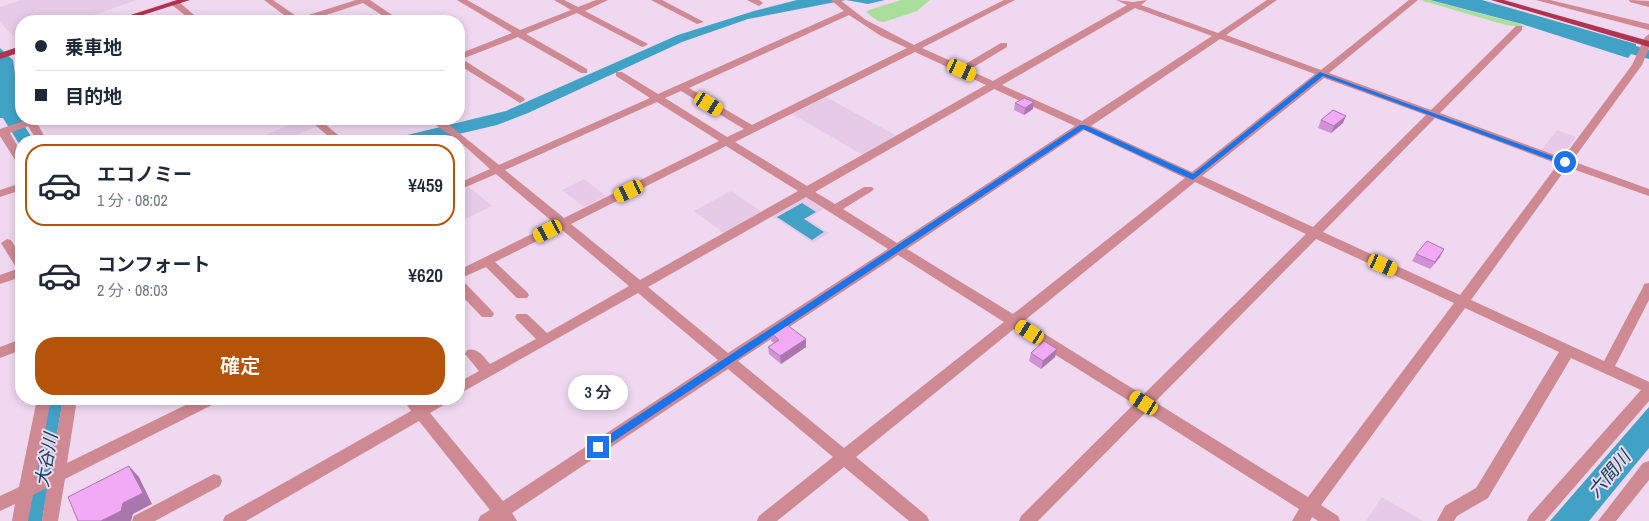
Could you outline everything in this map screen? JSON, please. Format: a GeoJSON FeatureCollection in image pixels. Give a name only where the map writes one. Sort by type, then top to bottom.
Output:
{"type":"FeatureCollection","features":[{"type":"Feature","properties":{"kind":"main road"},"geometry":{"type":"LineString","coordinates":[[136,15],[186,0]]}},
{"type":"Feature","properties":{"kind":"main road"},"geometry":{"type":"LineString","coordinates":[[1495,0],[1646,46]]}},
{"type":"Feature","properties":{"kind":"main road"},"geometry":{"type":"LineString","coordinates":[[0,56],[15,51]]}},
{"type":"Feature","properties":{"kind":"street"},"geometry":{"type":"LineString","coordinates":[[268,0],[290,15]]}},
{"type":"Feature","properties":{"kind":"street"},"geometry":{"type":"LineString","coordinates":[[318,15],[364,0],[388,15]]}},
{"type":"Feature","properties":{"kind":"street"},"geometry":{"type":"LineString","coordinates":[[461,0],[584,71]]}},
{"type":"Feature","properties":{"kind":"street"},"geometry":{"type":"LineString","coordinates":[[558,0],[642,44]]}},
{"type":"Feature","properties":{"kind":"street"},"geometry":{"type":"LineString","coordinates":[[465,56],[604,0]]}},
{"type":"Feature","properties":{"kind":"street"},"geometry":{"type":"LineString","coordinates":[[654,0],[700,22]]}},
{"type":"Feature","properties":{"kind":"street"},"geometry":{"type":"LineString","coordinates":[[465,272],[1011,0]]}},
{"type":"Feature","properties":{"kind":"street"},"geometry":{"type":"LineString","coordinates":[[1120,0],[1139,3],[1219,36],[1649,193]]}},
{"type":"Feature","properties":{"kind":"street"},"geometry":{"type":"LineString","coordinates":[[486,521],[505,516],[728,361],[1273,0]]}},
{"type":"Feature","properties":{"kind":"street"},"geometry":{"type":"LineString","coordinates":[[765,521],[1414,0]]}},
{"type":"Feature","properties":{"kind":"street"},"geometry":{"type":"LineString","coordinates":[[1540,0],[1649,27]]}},
{"type":"Feature","properties":{"kind":"street"},"geometry":{"type":"LineString","coordinates":[[1633,0],[1649,4]]}},
{"type":"Feature","properties":{"kind":"street"},"geometry":{"type":"LineString","coordinates":[[836,1],[873,28],[914,48],[1649,389],[1535,521]]}},
{"type":"Feature","properties":{"kind":"street"},"geometry":{"type":"LineString","coordinates":[[175,3],[189,15]]}},
{"type":"Feature","properties":{"kind":"street"},"geometry":{"type":"LineString","coordinates":[[465,386],[1139,3]]}},
{"type":"Feature","properties":{"kind":"street"},"geometry":{"type":"LineString","coordinates":[[465,183],[850,12]]}},
{"type":"Feature","properties":{"kind":"street"},"geometry":{"type":"LineString","coordinates":[[1027,521],[1519,28]]}},
{"type":"Feature","properties":{"kind":"street"},"geometry":{"type":"LineString","coordinates":[[962,70],[1004,46]]}},
{"type":"Feature","properties":{"kind":"street"},"geometry":{"type":"LineString","coordinates":[[1300,521],[1637,65],[1646,46]]}},
{"type":"Feature","properties":{"kind":"street"},"geometry":{"type":"LineString","coordinates":[[465,63],[520,100]]}},
{"type":"Feature","properties":{"kind":"street"},"geometry":{"type":"LineString","coordinates":[[619,74],[1332,521]]}},
{"type":"Feature","properties":{"kind":"street"},"geometry":{"type":"LineString","coordinates":[[681,87],[751,129]]}},
{"type":"Feature","properties":{"kind":"street"},"geometry":{"type":"LineString","coordinates":[[15,151],[4,132],[24,125]]}},
{"type":"Feature","properties":{"kind":"street"},"geometry":{"type":"LineString","coordinates":[[320,125],[333,135]]}},
{"type":"Feature","properties":{"kind":"street"},"geometry":{"type":"LineString","coordinates":[[442,125],[457,135]]}},
{"type":"Feature","properties":{"kind":"street"},"geometry":{"type":"LineString","coordinates":[[465,142],[921,521]]}},
{"type":"Feature","properties":{"kind":"street"},"geometry":{"type":"LineString","coordinates":[[0,194],[15,188]]}},
{"type":"Feature","properties":{"kind":"street"},"geometry":{"type":"LineString","coordinates":[[835,209],[868,189]]}},
{"type":"Feature","properties":{"kind":"street"},"geometry":{"type":"LineString","coordinates":[[7,243],[15,256]]}},
{"type":"Feature","properties":{"kind":"street"},"geometry":{"type":"LineString","coordinates":[[487,261],[522,295]]}},
{"type":"Feature","properties":{"kind":"street"},"geometry":{"type":"LineString","coordinates":[[0,280],[15,274]]}},
{"type":"Feature","properties":{"kind":"street"},"geometry":{"type":"LineString","coordinates":[[1607,368],[1649,288]]}},
{"type":"Feature","properties":{"kind":"street"},"geometry":{"type":"LineString","coordinates":[[465,291],[487,314]]}},
{"type":"Feature","properties":{"kind":"street"},"geometry":{"type":"LineString","coordinates":[[522,317],[546,340]]}},
{"type":"Feature","properties":{"kind":"street"},"geometry":{"type":"LineString","coordinates":[[0,353],[15,347]]}},
{"type":"Feature","properties":{"kind":"street"},"geometry":{"type":"LineString","coordinates":[[1444,521],[1451,511],[1482,492],[1568,350]]}},
{"type":"Feature","properties":{"kind":"street"},"geometry":{"type":"LineString","coordinates":[[472,354],[489,372]]}},
{"type":"Feature","properties":{"kind":"street"},"geometry":{"type":"LineString","coordinates":[[20,521],[28,490],[43,405]]}},
{"type":"Feature","properties":{"kind":"street"},"geometry":{"type":"LineString","coordinates":[[50,521],[54,477],[69,405]]}},
{"type":"Feature","properties":{"kind":"street"},"geometry":{"type":"LineString","coordinates":[[0,504],[199,405]]}},
{"type":"Feature","properties":{"kind":"street"},"geometry":{"type":"LineString","coordinates":[[231,521],[417,408],[505,516]]}},
{"type":"Feature","properties":{"kind":"street"},"geometry":{"type":"LineString","coordinates":[[1606,521],[1649,468]]}},
{"type":"Feature","properties":{"kind":"street"},"geometry":{"type":"LineString","coordinates":[[140,521],[214,481]]}},
{"type":"Feature","properties":{"kind":"shaded area"},"geometry":{"type":"Polygon","coordinates":[[[21,0],[136,0],[94,15],[15,15],[15,37],[0,22],[0,7],[21,0]]]}},
{"type":"Feature","properties":{"kind":"shaded area"},"geometry":{"type":"Polygon","coordinates":[[[826,97],[897,136],[863,155],[792,114],[826,97]]]}},
{"type":"Feature","properties":{"kind":"shaded area"},"geometry":{"type":"Polygon","coordinates":[[[290,125],[318,126],[296,135],[264,135],[290,125]]]}},
{"type":"Feature","properties":{"kind":"shaded area"},"geometry":{"type":"Polygon","coordinates":[[[1557,130],[1576,137],[1561,157],[1541,150],[1557,130]]]}},
{"type":"Feature","properties":{"kind":"shaded area"},"geometry":{"type":"Polygon","coordinates":[[[584,179],[606,196],[584,207],[562,190],[584,179]]]}},
{"type":"Feature","properties":{"kind":"shaded area"},"geometry":{"type":"Polygon","coordinates":[[[468,186],[492,206],[465,219],[465,187],[468,186]]]}},
{"type":"Feature","properties":{"kind":"shaded area"},"geometry":{"type":"Polygon","coordinates":[[[731,191],[762,212],[725,234],[694,211],[731,191]]]}},
{"type":"Feature","properties":{"kind":"shaded area"},"geometry":{"type":"Polygon","coordinates":[[[806,196],[825,208],[808,219],[829,233],[813,243],[772,216],[806,196]]]}},
{"type":"Feature","properties":{"kind":"shaded area"},"geometry":{"type":"Polygon","coordinates":[[[1382,497],[1423,521],[1366,521],[1382,497]]]}},
{"type":"Feature","properties":{"kind":"green space"},"geometry":{"type":"Polygon","coordinates":[[[901,0],[930,0],[917,11],[884,22],[878,21],[866,12],[869,10],[901,0]]]}},
{"type":"Feature","properties":{"kind":"green space"},"geometry":{"type":"Polygon","coordinates":[[[1420,0],[1429,0],[1520,24],[1525,27],[1506,25],[1420,0]]]}},
{"type":"Feature","properties":{"kind":"water"},"geometry":{"type":"Polygon","coordinates":[[[797,0],[846,0],[748,19],[682,42],[528,113],[497,125],[454,135],[407,135],[448,125],[465,125],[465,121],[506,111],[678,35],[754,11],[797,0]]]}},
{"type":"Feature","properties":{"kind":"water"},"geometry":{"type":"Polygon","coordinates":[[[846,0],[885,0],[868,4],[846,0]]]}},
{"type":"Feature","properties":{"kind":"water"},"geometry":{"type":"Polygon","coordinates":[[[1430,0],[1482,0],[1636,44],[1636,46],[1649,50],[1649,59],[1631,54],[1628,58],[1522,24],[1430,0]]]}},
{"type":"Feature","properties":{"kind":"water"},"geometry":{"type":"Polygon","coordinates":[[[0,48],[13,60],[15,75],[15,125],[25,125],[30,135],[15,135],[15,137],[3,118],[0,118],[0,48]]]}},
{"type":"Feature","properties":{"kind":"water"},"geometry":{"type":"Polygon","coordinates":[[[802,203],[816,212],[804,219],[824,232],[812,240],[777,217],[802,203]]]}},
{"type":"Feature","properties":{"kind":"water","name":"大谷川"},"geometry":{"type":"Polygon","coordinates":[[[49,405],[62,405],[42,521],[27,521],[49,405]]]}},
{"type":"Feature","properties":{"kind":"water","name":"六間川"},"geometry":{"type":"Polygon","coordinates":[[[1649,407],[1649,448],[1589,521],[1550,521],[1649,407]]]}},
{"type":"Feature","properties":{"kind":"building"},"geometry":{"type":"Polygon","coordinates":[[[1024,98],[1034,102],[1025,108],[1015,103],[1024,98]]]}},
{"type":"Feature","properties":{"kind":"building"},"geometry":{"type":"Polygon","coordinates":[[[1333,110],[1346,116],[1334,126],[1321,120],[1333,110]]]}},
{"type":"Feature","properties":{"kind":"building"},"geometry":{"type":"Polygon","coordinates":[[[1427,241],[1444,249],[1435,262],[1416,254],[1427,241]]]}},
{"type":"Feature","properties":{"kind":"building"},"geometry":{"type":"Polygon","coordinates":[[[786,324],[806,339],[780,356],[768,347],[779,340],[771,333],[786,324]]]}},
{"type":"Feature","properties":{"kind":"building"},"geometry":{"type":"Polygon","coordinates":[[[1044,341],[1057,349],[1043,361],[1031,353],[1044,341]]]}},
{"type":"Feature","properties":{"kind":"building"},"geometry":{"type":"Polygon","coordinates":[[[129,466],[143,493],[123,503],[121,511],[101,521],[78,521],[68,497],[129,466]]]}},
{"type":"Feature","properties":{"kind":"route"},"geometry":{"type":"LineString","coordinates":[[598,447],[1083,126],[1193,177],[1322,74],[1565,162]]}}]}
